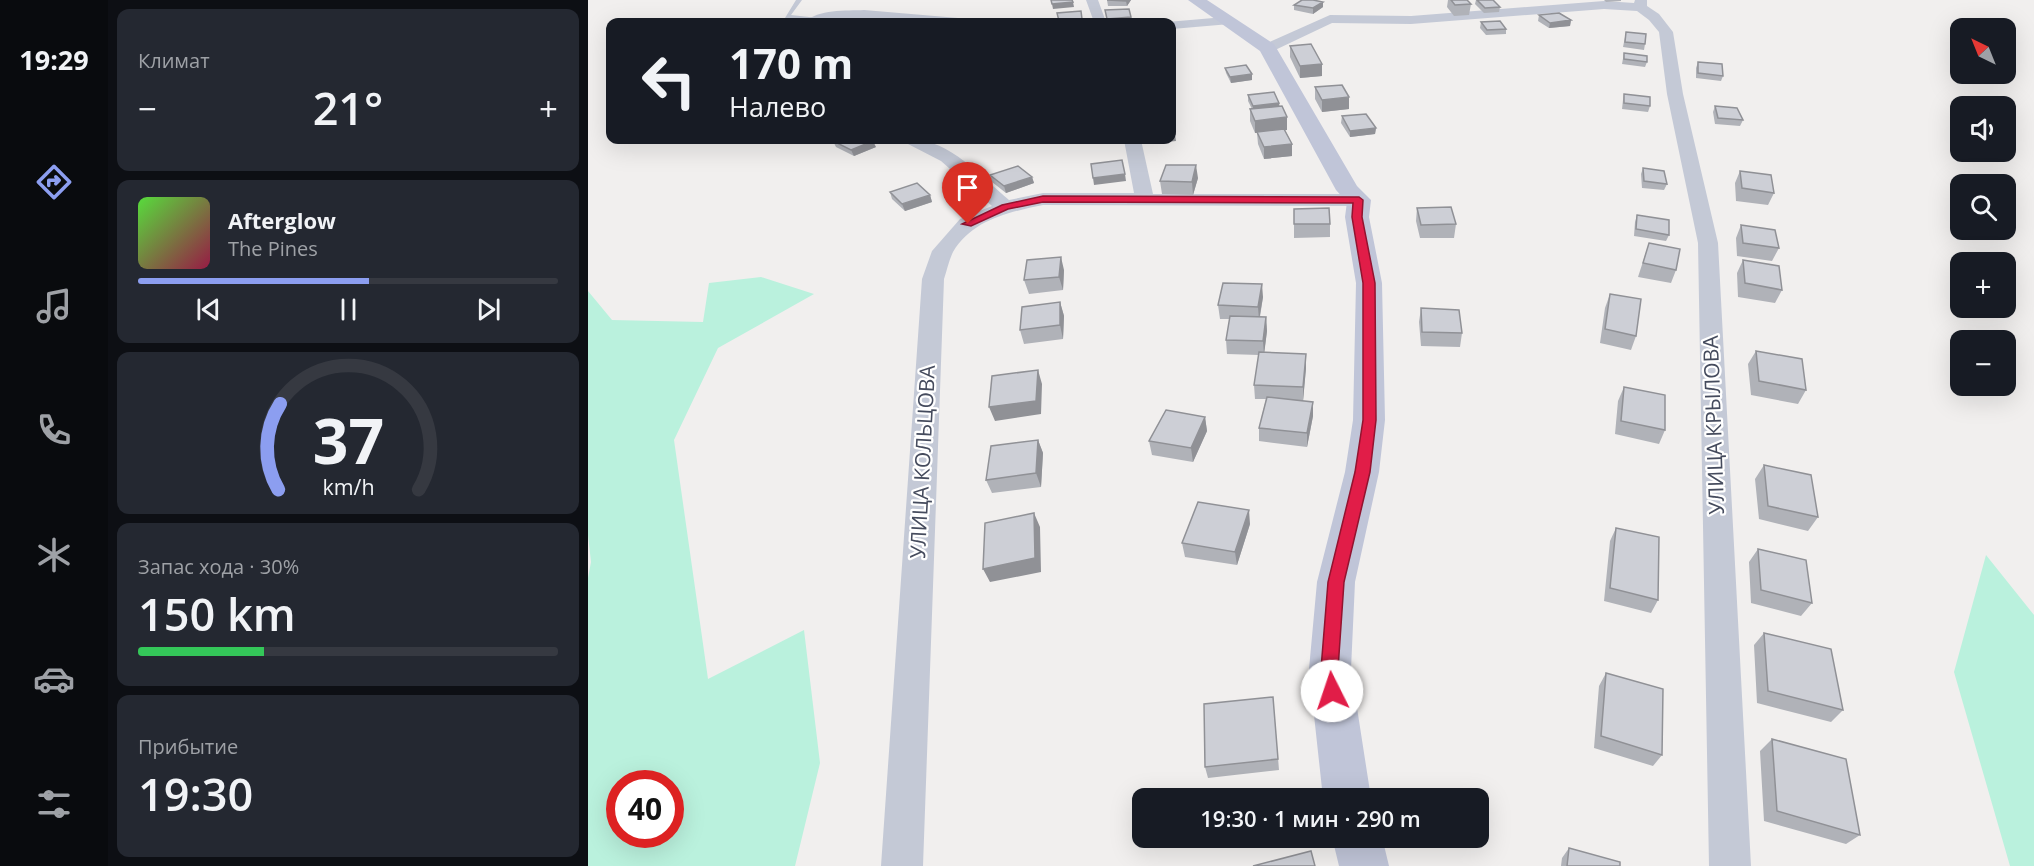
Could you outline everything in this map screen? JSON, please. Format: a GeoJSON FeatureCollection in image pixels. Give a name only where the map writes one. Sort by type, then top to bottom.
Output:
{"type":"FeatureCollection","features":[{"type":"Feature","properties":{"kind":"street"},"geometry":{"type":"LineString","coordinates":[[1092,0],[1099,18]]}},
{"type":"Feature","properties":{"kind":"street"},"geometry":{"type":"LineString","coordinates":[[1196,0],[1268,48],[1276,66],[1298,99],[1348,190],[1359,200],[1357,217],[1369,283],[1369,420],[1362,472],[1336,582],[1330,669],[1346,788]]}},
{"type":"Feature","properties":{"kind":"street"},"geometry":{"type":"LineString","coordinates":[[1330,19],[1411,20],[1641,4]]}},
{"type":"Feature","properties":{"kind":"street","name":"УЛИЦА КРЫЛОВА"},"geometry":{"type":"LineString","coordinates":[[1641,4],[1666,32],[1675,94],[1708,243],[1730,866]]}},
{"type":"Feature","properties":{"kind":"street"},"geometry":{"type":"LineString","coordinates":[[1268,48],[1330,19],[1350,6]]}},
{"type":"Feature","properties":{"kind":"street"},"geometry":{"type":"LineString","coordinates":[[845,18],[885,14],[922,18]]}},
{"type":"Feature","properties":{"kind":"street"},"geometry":{"type":"LineString","coordinates":[[1176,25],[1225,21]]}},
{"type":"Feature","properties":{"kind":"street"},"geometry":{"type":"LineString","coordinates":[[922,144],[946,157],[1005,207]]}},
{"type":"Feature","properties":{"kind":"street"},"geometry":{"type":"LineString","coordinates":[[1133,144],[1145,199]]}},
{"type":"Feature","properties":{"kind":"street","name":"УЛИЦА КОЛЬЦОВА"},"geometry":{"type":"LineString","coordinates":[[902,866],[933,279],[943,251],[968,224],[1005,207],[1043,199],[1359,200]]}},
{"type":"Feature","properties":{"kind":"street"},"geometry":{"type":"LineString","coordinates":[[1360,848],[1364,866]]}},
{"type":"Feature","properties":{"kind":"lane"},"geometry":{"type":"LineString","coordinates":[[798,18],[787,16],[799,0]]}},
{"type":"Feature","properties":{"kind":"green space"},"geometry":{"type":"Polygon","coordinates":[[[761,277],[814,294],[718,348],[674,440],[708,679],[804,630],[820,763],[795,866],[588,866],[588,578],[591,562],[588,535],[588,291],[612,320],[703,322],[709,283],[761,277]]]}},
{"type":"Feature","properties":{"kind":"green space"},"geometry":{"type":"Polygon","coordinates":[[[1986,555],[2034,615],[2034,866],[2010,866],[1954,672],[1986,555]]]}},
{"type":"Feature","properties":{"kind":"building"},"geometry":{"type":"Polygon","coordinates":[[[1051,0],[1072,0],[1073,2],[1052,4],[1051,0]]]}},
{"type":"Feature","properties":{"kind":"building"},"geometry":{"type":"Polygon","coordinates":[[[1302,0],[1323,2],[1313,8],[1294,5],[1302,0]]]}},
{"type":"Feature","properties":{"kind":"building"},"geometry":{"type":"Polygon","coordinates":[[[1451,0],[1467,0],[1471,4],[1455,5],[1451,0]]]}},
{"type":"Feature","properties":{"kind":"building"},"geometry":{"type":"Polygon","coordinates":[[[1477,0],[1493,0],[1500,7],[1485,8],[1477,0]]]}},
{"type":"Feature","properties":{"kind":"building"},"geometry":{"type":"Polygon","coordinates":[[[1129,9],[1131,17],[1107,18],[1105,10],[1129,9]]]}},
{"type":"Feature","properties":{"kind":"building"},"geometry":{"type":"Polygon","coordinates":[[[1081,11],[1082,18],[1058,18],[1057,13],[1081,11]]]}},
{"type":"Feature","properties":{"kind":"building"},"geometry":{"type":"Polygon","coordinates":[[[1559,13],[1571,20],[1550,23],[1539,15],[1559,13]]]}},
{"type":"Feature","properties":{"kind":"building"},"geometry":{"type":"Polygon","coordinates":[[[1500,21],[1506,29],[1487,30],[1481,22],[1500,21]]]}},
{"type":"Feature","properties":{"kind":"building"},"geometry":{"type":"Polygon","coordinates":[[[1626,32],[1646,34],[1645,44],[1625,42],[1626,32]]]}},
{"type":"Feature","properties":{"kind":"building"},"geometry":{"type":"Polygon","coordinates":[[[1311,44],[1322,64],[1300,66],[1290,46],[1311,44]]]}},
{"type":"Feature","properties":{"kind":"building"},"geometry":{"type":"Polygon","coordinates":[[[1624,53],[1647,56],[1647,62],[1624,59],[1624,53]]]}},
{"type":"Feature","properties":{"kind":"building"},"geometry":{"type":"Polygon","coordinates":[[[1698,62],[1722,64],[1723,76],[1698,73],[1698,62]]]}},
{"type":"Feature","properties":{"kind":"building"},"geometry":{"type":"Polygon","coordinates":[[[1246,65],[1252,74],[1230,77],[1225,68],[1246,65]]]}},
{"type":"Feature","properties":{"kind":"building"},"geometry":{"type":"Polygon","coordinates":[[[1342,85],[1349,97],[1322,100],[1315,87],[1342,85]]]}},
{"type":"Feature","properties":{"kind":"building"},"geometry":{"type":"Polygon","coordinates":[[[1274,92],[1279,103],[1253,106],[1248,95],[1274,92]]]}},
{"type":"Feature","properties":{"kind":"building"},"geometry":{"type":"Polygon","coordinates":[[[1624,94],[1650,97],[1650,106],[1624,103],[1624,94]]]}},
{"type":"Feature","properties":{"kind":"building"},"geometry":{"type":"Polygon","coordinates":[[[1282,106],[1287,117],[1255,121],[1250,109],[1282,106]]]}},
{"type":"Feature","properties":{"kind":"building"},"geometry":{"type":"Polygon","coordinates":[[[1715,106],[1737,108],[1743,120],[1718,118],[1715,106]]]}},
{"type":"Feature","properties":{"kind":"building"},"geometry":{"type":"Polygon","coordinates":[[[1366,114],[1376,128],[1350,131],[1342,116],[1366,114]]]}},
{"type":"Feature","properties":{"kind":"building"},"geometry":{"type":"Polygon","coordinates":[[[1284,129],[1292,144],[1264,147],[1257,132],[1284,129]]]}},
{"type":"Feature","properties":{"kind":"building"},"geometry":{"type":"Polygon","coordinates":[[[839,144],[866,144],[851,150],[839,144]]]}},
{"type":"Feature","properties":{"kind":"building"},"geometry":{"type":"Polygon","coordinates":[[[1122,160],[1125,174],[1093,178],[1091,164],[1122,160]]]}},
{"type":"Feature","properties":{"kind":"building"},"geometry":{"type":"Polygon","coordinates":[[[1166,165],[1196,165],[1192,182],[1160,181],[1166,165]]]}},
{"type":"Feature","properties":{"kind":"building"},"geometry":{"type":"Polygon","coordinates":[[[1018,166],[1032,177],[1004,186],[990,175],[1018,166]]]}},
{"type":"Feature","properties":{"kind":"building"},"geometry":{"type":"Polygon","coordinates":[[[1643,168],[1664,171],[1667,184],[1644,181],[1643,168]]]}},
{"type":"Feature","properties":{"kind":"building"},"geometry":{"type":"Polygon","coordinates":[[[1740,171],[1771,175],[1774,193],[1742,188],[1740,171]]]}},
{"type":"Feature","properties":{"kind":"building"},"geometry":{"type":"Polygon","coordinates":[[[917,183],[930,195],[902,204],[890,192],[917,183]]]}},
{"type":"Feature","properties":{"kind":"building"},"geometry":{"type":"Polygon","coordinates":[[[1451,207],[1456,224],[1421,225],[1417,208],[1451,207]]]}},
{"type":"Feature","properties":{"kind":"building"},"geometry":{"type":"Polygon","coordinates":[[[1329,208],[1330,224],[1294,224],[1294,209],[1329,208]]]}},
{"type":"Feature","properties":{"kind":"building"},"geometry":{"type":"Polygon","coordinates":[[[1637,215],[1669,220],[1669,235],[1636,229],[1637,215]]]}},
{"type":"Feature","properties":{"kind":"building"},"geometry":{"type":"Polygon","coordinates":[[[1741,225],[1775,230],[1779,248],[1743,243],[1741,225]]]}},
{"type":"Feature","properties":{"kind":"building"},"geometry":{"type":"Polygon","coordinates":[[[1649,243],[1680,249],[1676,270],[1643,263],[1649,243]]]}},
{"type":"Feature","properties":{"kind":"building"},"geometry":{"type":"Polygon","coordinates":[[[1061,257],[1059,277],[1024,280],[1027,260],[1061,257]]]}},
{"type":"Feature","properties":{"kind":"building"},"geometry":{"type":"Polygon","coordinates":[[[1743,260],[1779,266],[1782,290],[1745,283],[1743,260]]]}},
{"type":"Feature","properties":{"kind":"building"},"geometry":{"type":"Polygon","coordinates":[[[1223,283],[1262,284],[1258,307],[1218,305],[1223,283]]]}},
{"type":"Feature","properties":{"kind":"building"},"geometry":{"type":"Polygon","coordinates":[[[1610,294],[1641,299],[1636,336],[1605,329],[1610,294]]]}},
{"type":"Feature","properties":{"kind":"building"},"geometry":{"type":"Polygon","coordinates":[[[1060,302],[1060,325],[1020,330],[1022,307],[1060,302]]]}},
{"type":"Feature","properties":{"kind":"building"},"geometry":{"type":"Polygon","coordinates":[[[1421,308],[1459,310],[1462,333],[1422,332],[1421,308]]]}},
{"type":"Feature","properties":{"kind":"building"},"geometry":{"type":"Polygon","coordinates":[[[1230,316],[1266,317],[1263,341],[1226,340],[1230,316]]]}},
{"type":"Feature","properties":{"kind":"building"},"geometry":{"type":"Polygon","coordinates":[[[1756,351],[1802,359],[1806,390],[1759,381],[1756,351]]]}},
{"type":"Feature","properties":{"kind":"building"},"geometry":{"type":"Polygon","coordinates":[[[1259,352],[1306,354],[1303,387],[1254,385],[1259,352]]]}},
{"type":"Feature","properties":{"kind":"building"},"geometry":{"type":"Polygon","coordinates":[[[1038,370],[1036,401],[989,407],[992,376],[1038,370]]]}},
{"type":"Feature","properties":{"kind":"building"},"geometry":{"type":"Polygon","coordinates":[[[1624,387],[1665,395],[1665,430],[1621,421],[1624,387]]]}},
{"type":"Feature","properties":{"kind":"building"},"geometry":{"type":"Polygon","coordinates":[[[1267,397],[1313,402],[1307,433],[1259,428],[1267,397]]]}},
{"type":"Feature","properties":{"kind":"building"},"geometry":{"type":"Polygon","coordinates":[[[1166,410],[1205,417],[1191,448],[1149,441],[1166,410]]]}},
{"type":"Feature","properties":{"kind":"building"},"geometry":{"type":"Polygon","coordinates":[[[1038,440],[1036,473],[986,480],[991,446],[1038,440]]]}},
{"type":"Feature","properties":{"kind":"building"},"geometry":{"type":"Polygon","coordinates":[[[1764,465],[1811,475],[1818,517],[1768,506],[1764,465]]]}},
{"type":"Feature","properties":{"kind":"building"},"geometry":{"type":"Polygon","coordinates":[[[1198,502],[1249,510],[1235,552],[1182,543],[1198,502]]]}},
{"type":"Feature","properties":{"kind":"building"},"geometry":{"type":"Polygon","coordinates":[[[1034,513],[1035,558],[983,569],[985,523],[1034,513]]]}},
{"type":"Feature","properties":{"kind":"building"},"geometry":{"type":"Polygon","coordinates":[[[1616,528],[1659,537],[1658,600],[1610,588],[1616,528]]]}},
{"type":"Feature","properties":{"kind":"building"},"geometry":{"type":"Polygon","coordinates":[[[1758,549],[1806,560],[1812,603],[1761,590],[1758,549]]]}},
{"type":"Feature","properties":{"kind":"building"},"geometry":{"type":"Polygon","coordinates":[[[1764,633],[1831,649],[1843,710],[1768,691],[1764,633]]]}},
{"type":"Feature","properties":{"kind":"building"},"geometry":{"type":"Polygon","coordinates":[[[1606,673],[1663,689],[1662,755],[1601,736],[1606,673]]]}},
{"type":"Feature","properties":{"kind":"building"},"geometry":{"type":"Polygon","coordinates":[[[1273,697],[1278,759],[1205,767],[1204,704],[1273,697]]]}},
{"type":"Feature","properties":{"kind":"building"},"geometry":{"type":"Polygon","coordinates":[[[1772,739],[1846,759],[1860,835],[1777,811],[1772,739]]]}},
{"type":"Feature","properties":{"kind":"building"},"geometry":{"type":"Polygon","coordinates":[[[1569,848],[1620,862],[1620,866],[1567,866],[1569,848]]]}},
{"type":"Feature","properties":{"kind":"building"},"geometry":{"type":"Polygon","coordinates":[[[1311,851],[1315,866],[1253,866],[1311,851]]]}},
{"type":"Feature","properties":{"kind":"route"},"geometry":{"type":"LineString","coordinates":[[968,224],[1005,207],[1043,199],[1359,200],[1357,217],[1369,283],[1369,420],[1362,472],[1336,582],[1330,669],[1332,691]]}}]}
